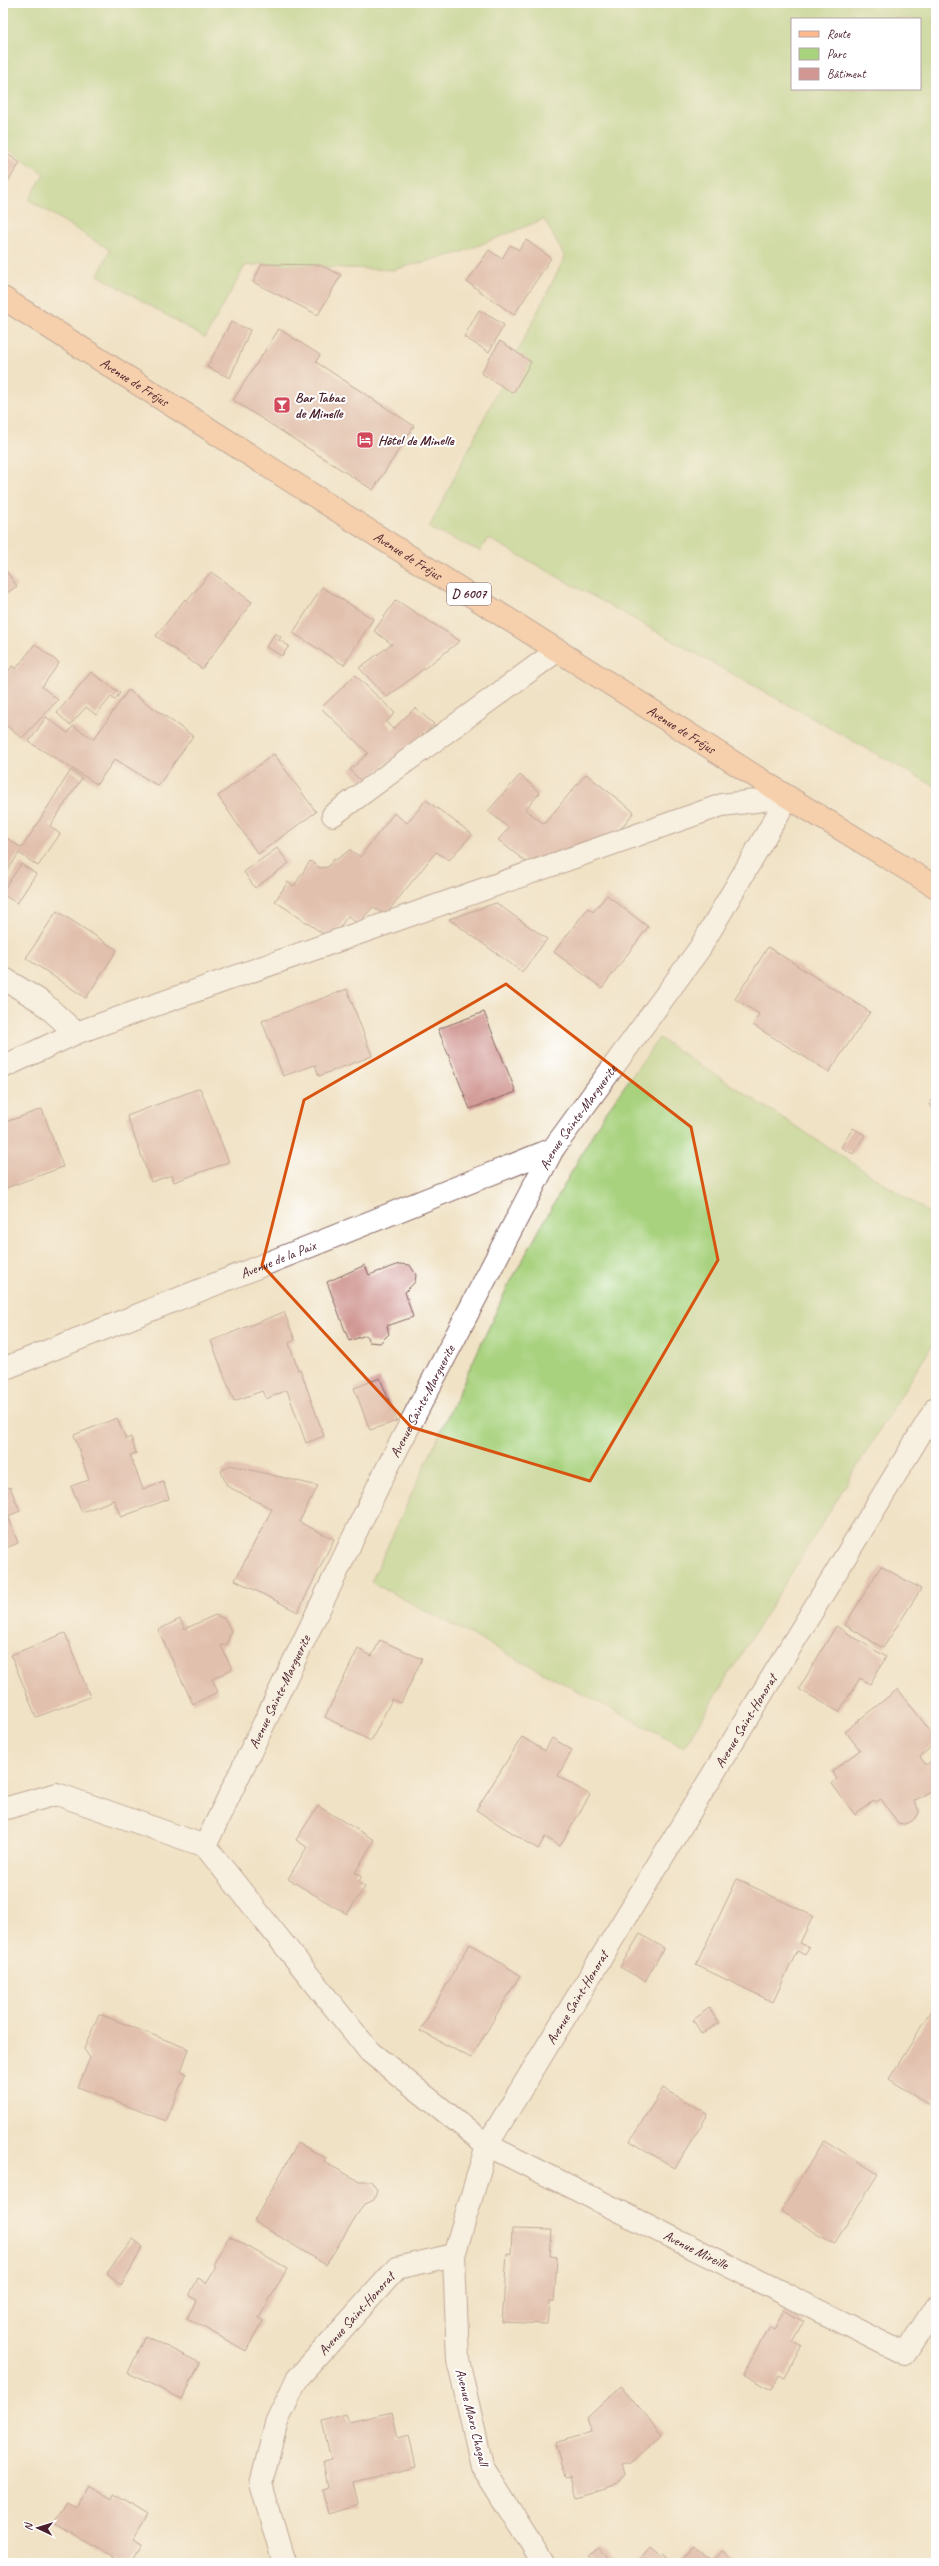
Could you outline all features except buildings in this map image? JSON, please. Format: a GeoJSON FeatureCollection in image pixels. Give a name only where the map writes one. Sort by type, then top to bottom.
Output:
{"type":"FeatureCollection","features":[{"type":"Feature","properties":{"kind":"main road","name":"Avenue de Fréjus"},"geometry":{"type":"LineString","coordinates":[[3,298],[788,797],[936,887]]}},
{"type":"Feature","properties":{"kind":"street"},"geometry":{"type":"LineString","coordinates":[[333,815],[558,650]]}},
{"type":"Feature","properties":{"kind":"street"},"geometry":{"type":"LineString","coordinates":[[3,1067],[76,1033],[722,805],[788,797]]}},
{"type":"Feature","properties":{"kind":"street","name":"Avenue Sainte-Marguerite"},"geometry":{"type":"LineString","coordinates":[[205,1846],[382,1478],[553,1149],[700,948],[788,797]]}},
{"type":"Feature","properties":{"kind":"street"},"geometry":{"type":"LineString","coordinates":[[3,978],[42,1002],[76,1033]]}},
{"type":"Feature","properties":{"kind":"street","name":"Avenue de la Paix"},"geometry":{"type":"LineString","coordinates":[[3,1369],[553,1149]]}},
{"type":"Feature","properties":{"kind":"street","name":"Avenue Saint-Honorat"},"geometry":{"type":"LineString","coordinates":[[284,2563],[262,2484],[276,2424],[297,2379],[397,2268],[454,2255],[487,2145],[936,1408]]}},
{"type":"Feature","properties":{"kind":"street"},"geometry":{"type":"LineString","coordinates":[[3,1809],[57,1794],[205,1846]]}},
{"type":"Feature","properties":{"kind":"street","name":"Avenue Mireille"},"geometry":{"type":"LineString","coordinates":[[205,1846],[370,2052],[487,2145],[905,2354],[936,2306]]}},
{"type":"Feature","properties":{"kind":"street","name":"Avenue Marc Chagall"},"geometry":{"type":"LineString","coordinates":[[454,2255],[458,2360],[482,2466],[543,2563]]}},
{"type":"Feature","properties":{"kind":"highlighted area"},"geometry":{"type":"Polygon","coordinates":[[[506,984],[691,1127],[718,1260],[590,1481],[411,1427],[262,1265],[304,1100],[506,984]]]}},
{"type":"Feature","properties":{"kind":"green space"},"geometry":{"type":"Polygon","coordinates":[[[12,3],[936,3],[936,787],[488,538],[480,551],[429,528],[565,257],[544,219],[459,253],[392,270],[262,264],[245,266],[205,338],[98,275],[110,250],[29,200],[44,174],[3,145],[3,15],[12,3]]]}},
{"type":"Feature","properties":{"kind":"green space"},"geometry":{"type":"Polygon","coordinates":[[[659,1038],[936,1217],[936,1339],[684,1747],[371,1582],[507,1288],[601,1119],[659,1038]]]}},
{"type":"Feature","properties":{"kind":"place","name":"Bar Tabac de Minelle"},"geometry":{"type":"Point","coordinates":[282,405]}},
{"type":"Feature","properties":{"kind":"place","name":"Hôtel de Minelle"},"geometry":{"type":"Point","coordinates":[365,440]}}]}
